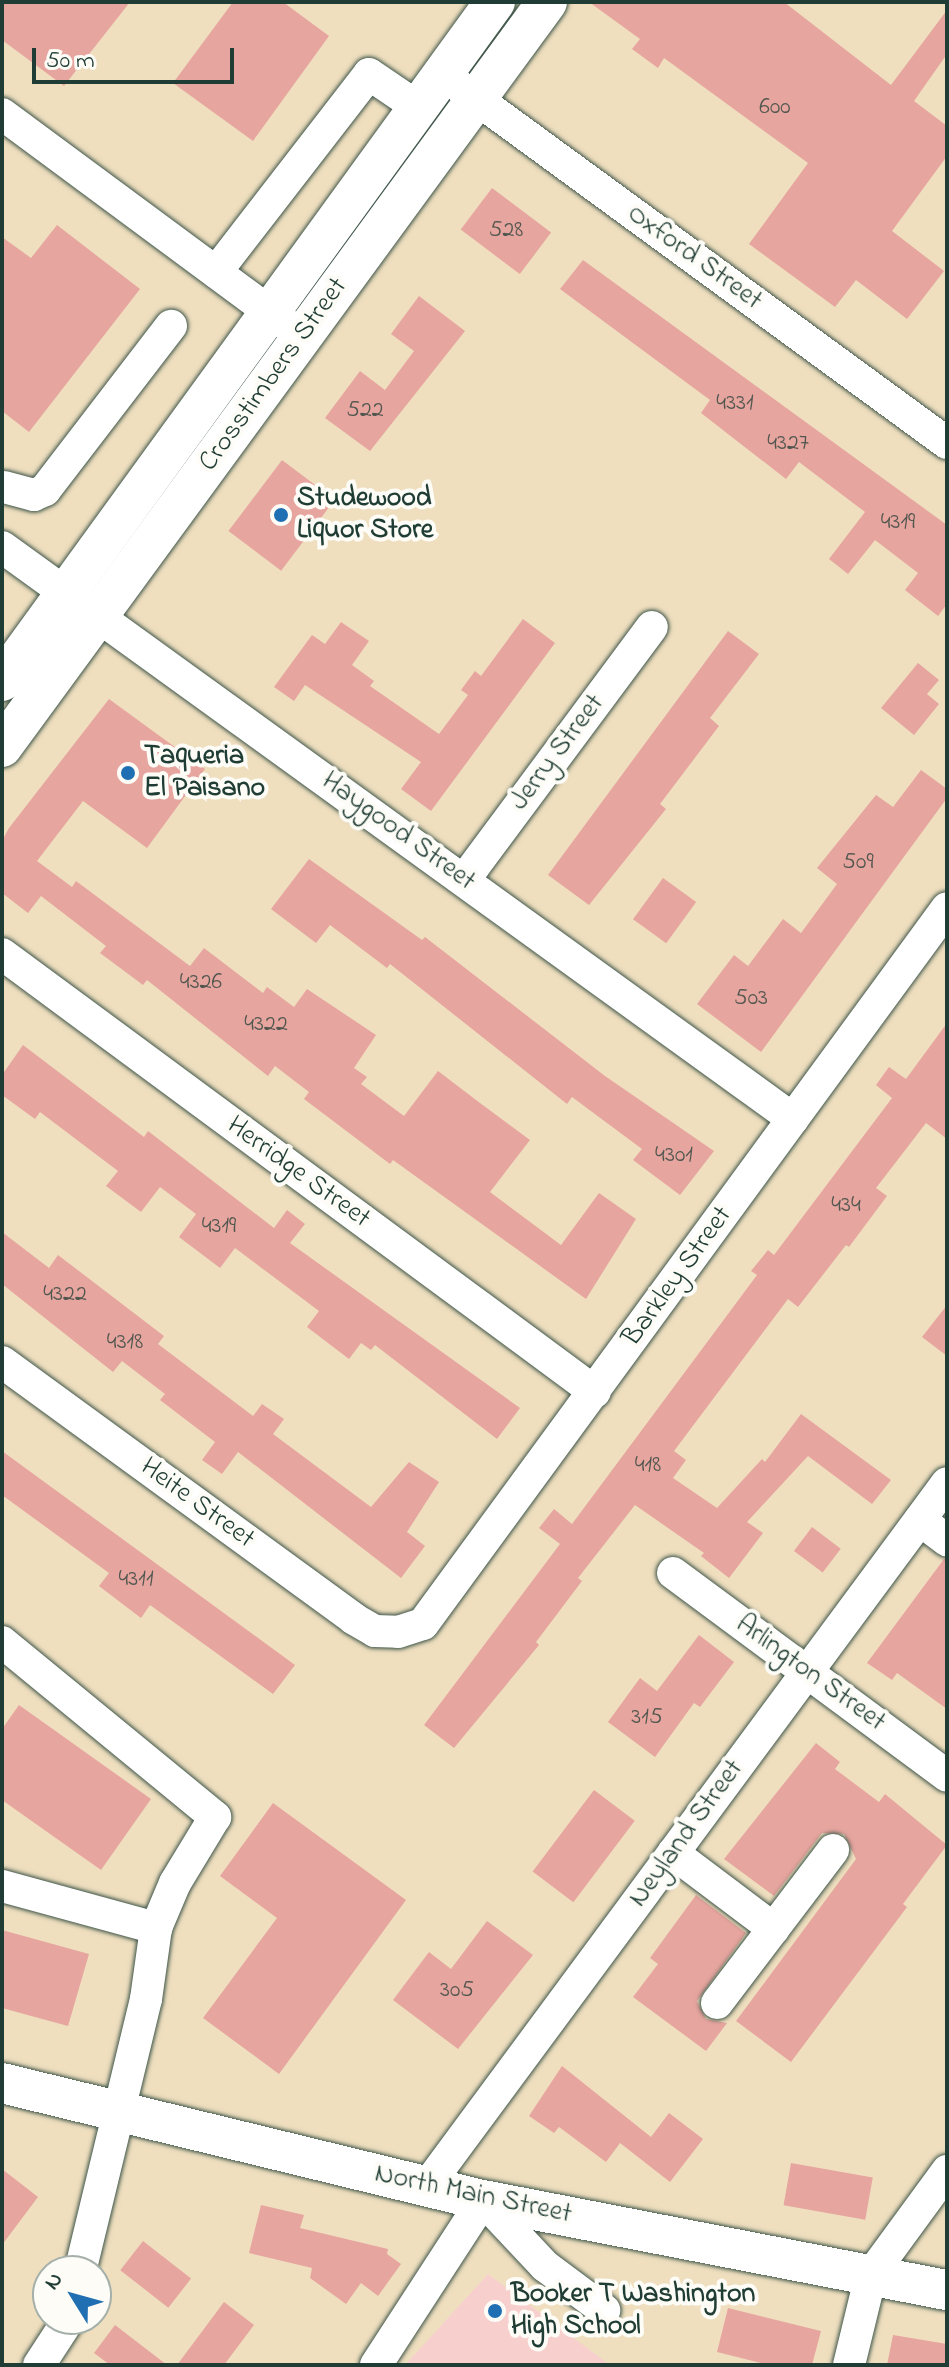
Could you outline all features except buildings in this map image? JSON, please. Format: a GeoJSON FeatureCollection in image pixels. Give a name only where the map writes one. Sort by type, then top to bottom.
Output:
{"type":"FeatureCollection","features":[{"type":"Feature","properties":{"kind":"main road","name":"Crosstimbers Street"},"geometry":{"type":"LineString","coordinates":[[8,660],[67,594],[268,310],[495,2]]}},
{"type":"Feature","properties":{"kind":"main road","name":"Crosstimbers Street"},"geometry":{"type":"LineString","coordinates":[[2,747],[100,618],[547,2]]}},
{"type":"Feature","properties":{"kind":"main road","name":"North Main Street"},"geometry":{"type":"LineString","coordinates":[[2,2083],[483,2200],[947,2290]]}},
{"type":"Feature","properties":{"kind":"street","name":"Oxford Street"},"geometry":{"type":"LineString","coordinates":[[441,73],[947,443]]}},
{"type":"Feature","properties":{"kind":"street"},"geometry":{"type":"LineString","coordinates":[[216,272],[369,74],[416,106]]}},
{"type":"Feature","properties":{"kind":"street"},"geometry":{"type":"LineString","coordinates":[[2,114],[302,336]]}},
{"type":"Feature","properties":{"kind":"street"},"geometry":{"type":"LineString","coordinates":[[3,488],[34,495],[45,490],[171,326]]}},
{"type":"Feature","properties":{"kind":"street","name":"Haygood Street"},"geometry":{"type":"LineString","coordinates":[[2,547],[793,1119]]}},
{"type":"Feature","properties":{"kind":"street","name":"Jerry Street"},"geometry":{"type":"LineString","coordinates":[[464,880],[652,627]]}},
{"type":"Feature","properties":{"kind":"street","name":"Barkley Street"},"geometry":{"type":"LineString","coordinates":[[398,1632],[423,1624],[444,1600],[947,908]]}},
{"type":"Feature","properties":{"kind":"street","name":"Herridge Street"},"geometry":{"type":"LineString","coordinates":[[2,954],[595,1392]]}},
{"type":"Feature","properties":{"kind":"street","name":"Heite Street"},"geometry":{"type":"LineString","coordinates":[[2,1362],[354,1619],[375,1631],[398,1632]]}},
{"type":"Feature","properties":{"kind":"street","name":"Neyland Street"},"geometry":{"type":"LineString","coordinates":[[427,2186],[947,1483]]}},
{"type":"Feature","properties":{"kind":"street"},"geometry":{"type":"LineString","coordinates":[[920,1520],[947,1540]]}},
{"type":"Feature","properties":{"kind":"street","name":"Arlington Street"},"geometry":{"type":"LineString","coordinates":[[673,1573],[808,1670],[947,1776]]}},
{"type":"Feature","properties":{"kind":"street"},"geometry":{"type":"LineString","coordinates":[[2,1642],[215,1817],[175,1883],[156,1928],[146,1999],[116,2110],[84,2255]]}},
{"type":"Feature","properties":{"kind":"street"},"geometry":{"type":"LineString","coordinates":[[717,2003],[833,1850]]}},
{"type":"Feature","properties":{"kind":"street"},"geometry":{"type":"LineString","coordinates":[[673,1853],[774,1929]]}},
{"type":"Feature","properties":{"kind":"street"},"geometry":{"type":"LineString","coordinates":[[2,1886],[156,1928]]}},
{"type":"Feature","properties":{"kind":"street"},"geometry":{"type":"LineString","coordinates":[[849,2365],[871,2275],[947,2171]]}},
{"type":"Feature","properties":{"kind":"street"},"geometry":{"type":"LineString","coordinates":[[376,2365],[483,2200],[545,2266],[604,2310]]}},
{"type":"Feature","properties":{"kind":"street"},"geometry":{"type":"LineString","coordinates":[[39,2365],[59,2335]]}},
{"type":"Feature","properties":{"kind":"shaded area","name":"Booker T Washington High School"},"geometry":{"type":"Polygon","coordinates":[[[488,2274],[610,2365],[405,2365],[488,2274]]]}},
{"type":"Feature","properties":{"kind":"place","name":"Studewood Liquor Store"},"geometry":{"type":"Point","coordinates":[281,515]}},
{"type":"Feature","properties":{"kind":"place","name":"Taqueria El Paisano"},"geometry":{"type":"Point","coordinates":[128,773]}},
{"type":"Feature","properties":{"kind":"place","name":"Booker T Washington High School"},"geometry":{"type":"Point","coordinates":[495,2311]}}]}
